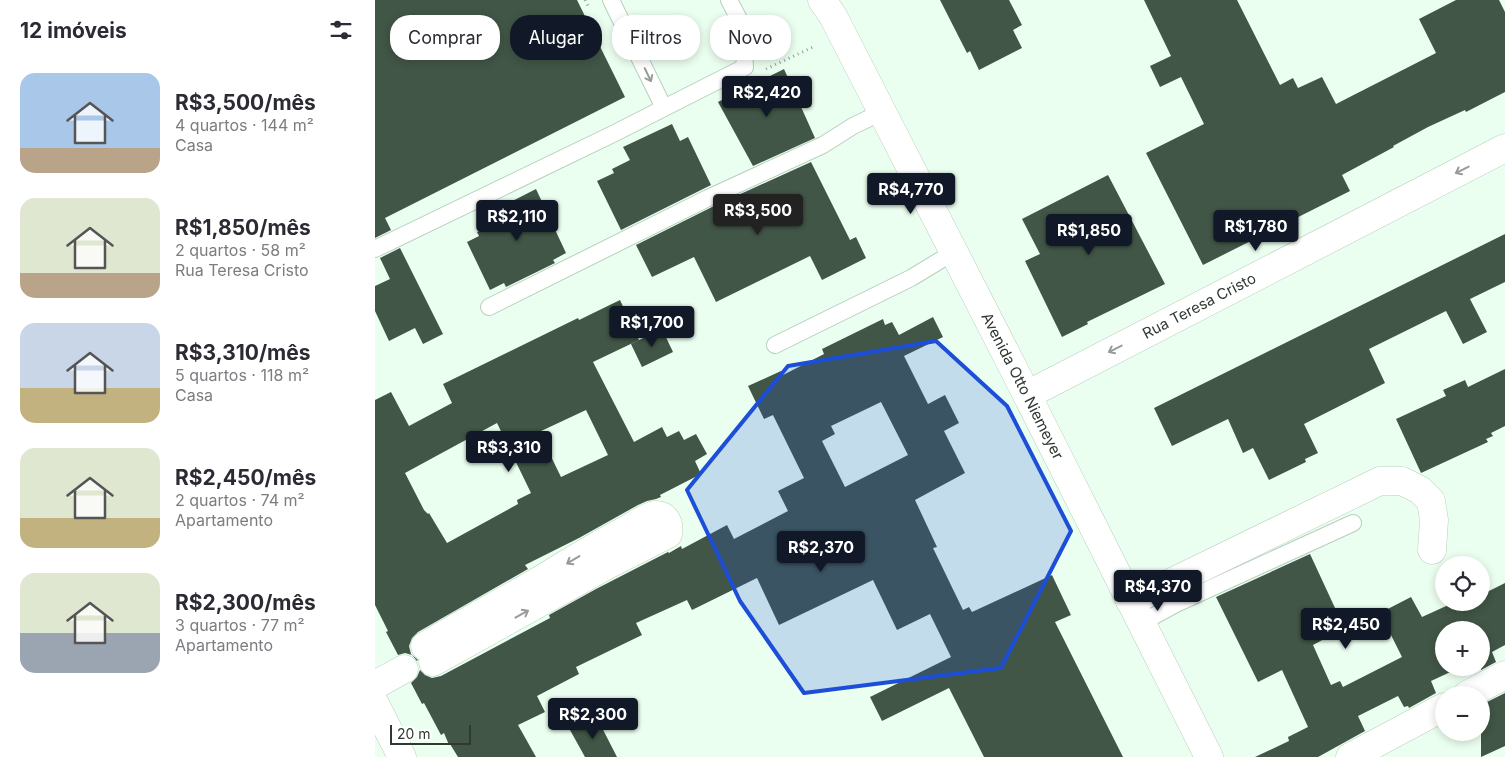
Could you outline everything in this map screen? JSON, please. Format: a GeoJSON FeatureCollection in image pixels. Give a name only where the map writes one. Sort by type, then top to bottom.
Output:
{"type":"FeatureCollection","features":[{"type":"Feature","properties":{"kind":"street","name":"Avenida Otto Niemeyer"},"geometry":{"type":"LineString","coordinates":[[827,5],[1027,395],[1209,757]]}},
{"type":"Feature","properties":{"kind":"street","name":"Rua Teresa Cristo"},"geometry":{"type":"LineString","coordinates":[[1027,395],[1505,148]]}},
{"type":"Feature","properties":{"kind":"street"},"geometry":{"type":"LineString","coordinates":[[1136,612],[1380,481],[1402,481],[1420,490],[1431,501],[1434,520],[1432,550]]}},
{"type":"Feature","properties":{"kind":"street"},"geometry":{"type":"LineString","coordinates":[[433,652],[603,554]]}},
{"type":"Feature","properties":{"kind":"street"},"geometry":{"type":"LineString","coordinates":[[375,685],[404,669]]}},
{"type":"Feature","properties":{"kind":"street"},"geometry":{"type":"LineString","coordinates":[[1484,686],[1505,675]]}},
{"type":"Feature","properties":{"kind":"street"},"geometry":{"type":"LineString","coordinates":[[375,704],[402,757]]}},
{"type":"Feature","properties":{"kind":"street"},"geometry":{"type":"LineString","coordinates":[[1350,757],[1435,712]]}},
{"type":"Feature","properties":{"kind":"lane"},"geometry":{"type":"LineString","coordinates":[[611,0],[664,108]]}},
{"type":"Feature","properties":{"kind":"lane"},"geometry":{"type":"LineString","coordinates":[[375,249],[615,133],[745,67],[741,25],[729,0]]}},
{"type":"Feature","properties":{"kind":"lane"},"geometry":{"type":"LineString","coordinates":[[489,307],[708,198],[823,145],[853,126],[882,112]]}},
{"type":"Feature","properties":{"kind":"lane"},"geometry":{"type":"LineString","coordinates":[[775,345],[911,278],[954,252]]}},
{"type":"Feature","properties":{"kind":"lane"},"geometry":{"type":"LineString","coordinates":[[1136,612],[1176,604],[1353,523]]}},
{"type":"Feature","properties":{"kind":"highlighted area"},"geometry":{"type":"Polygon","coordinates":[[[936,341],[1007,406],[1071,531],[1001,668],[804,693],[740,601],[687,490],[788,366],[936,341]]]}},
{"type":"Feature","properties":{"kind":"building"},"geometry":{"type":"Polygon","coordinates":[[[375,0],[577,0],[584,15],[510,15],[510,60],[602,60],[602,51],[625,97],[385,218],[391,230],[375,238],[375,0]]]}},
{"type":"Feature","properties":{"kind":"building"},"geometry":{"type":"Polygon","coordinates":[[[940,0],[1009,0],[1022,25],[1013,30],[1022,48],[979,70],[970,51],[967,53],[940,0]]]}},
{"type":"Feature","properties":{"kind":"building"},"geometry":{"type":"Polygon","coordinates":[[[1144,0],[1237,0],[1280,85],[1293,78],[1298,88],[1322,77],[1336,104],[1436,53],[1419,19],[1456,0],[1499,0],[1505,12],[1505,92],[1466,112],[1465,110],[1428,127],[1342,175],[1350,191],[1203,265],[1146,153],[1204,124],[1181,77],[1160,87],[1150,66],[1171,56],[1144,0]]]}},
{"type":"Feature","properties":{"kind":"building"},"geometry":{"type":"Polygon","coordinates":[[[784,69],[815,138],[753,166],[718,102],[784,69]]]}},
{"type":"Feature","properties":{"kind":"building"},"geometry":{"type":"Polygon","coordinates":[[[672,124],[680,141],[688,137],[711,185],[621,230],[597,181],[614,173],[612,169],[630,160],[623,147],[672,124]]]}},
{"type":"Feature","properties":{"kind":"building"},"geometry":{"type":"Polygon","coordinates":[[[811,162],[850,240],[856,237],[866,258],[822,280],[810,256],[716,302],[694,257],[652,277],[636,245],[712,207],[811,162]]]}},
{"type":"Feature","properties":{"kind":"building"},"geometry":{"type":"Polygon","coordinates":[[[1108,175],[1165,284],[1087,322],[1088,324],[1062,337],[1025,261],[1040,254],[1022,219],[1108,175]]]}},
{"type":"Feature","properties":{"kind":"building"},"geometry":{"type":"Polygon","coordinates":[[[536,189],[566,253],[553,260],[555,263],[506,287],[504,283],[490,290],[467,242],[479,236],[477,232],[496,223],[491,212],[536,189]]]}},
{"type":"Feature","properties":{"kind":"building"},"geometry":{"type":"Polygon","coordinates":[[[1505,234],[1505,282],[1470,299],[1487,332],[1463,344],[1446,311],[1369,349],[1385,383],[1304,424],[1318,453],[1305,459],[1306,462],[1269,480],[1253,448],[1243,453],[1228,419],[1172,446],[1154,408],[1505,234]]]}},
{"type":"Feature","properties":{"kind":"building"},"geometry":{"type":"Polygon","coordinates":[[[400,248],[443,334],[423,344],[415,328],[389,341],[375,311],[375,286],[390,279],[380,258],[400,248]]]}},
{"type":"Feature","properties":{"kind":"building"},"geometry":{"type":"Polygon","coordinates":[[[620,300],[639,340],[593,362],[634,442],[662,427],[667,437],[679,431],[684,440],[696,434],[707,454],[695,461],[701,474],[660,495],[661,497],[638,505],[525,565],[528,569],[418,632],[412,638],[409,646],[411,654],[418,660],[417,661],[412,655],[405,653],[398,655],[375,605],[375,400],[391,392],[409,426],[452,403],[443,384],[578,318],[579,320],[620,300]],[[586,410],[539,432],[561,477],[608,455],[586,410]],[[497,423],[405,473],[424,510],[429,513],[447,543],[518,504],[517,500],[531,493],[497,423]]]}},
{"type":"Feature","properties":{"kind":"building"},"geometry":{"type":"Polygon","coordinates":[[[933,317],[943,337],[904,356],[928,404],[945,395],[959,423],[944,431],[965,473],[915,500],[937,547],[933,548],[963,610],[969,607],[972,612],[1052,575],[1071,615],[1055,622],[1123,757],[984,757],[949,688],[882,721],[870,697],[951,657],[930,614],[897,630],[873,580],[779,625],[757,578],[692,610],[687,600],[636,623],[642,635],[576,667],[579,674],[537,696],[545,712],[518,725],[536,757],[458,757],[449,745],[444,733],[441,735],[411,683],[417,677],[420,670],[432,678],[441,676],[550,618],[549,615],[596,589],[668,552],[681,546],[682,549],[727,525],[734,539],[788,511],[778,491],[804,478],[773,415],[764,419],[748,386],[781,371],[783,375],[824,354],[822,349],[883,319],[885,325],[892,322],[899,335],[933,317]],[[881,402],[831,426],[835,434],[822,441],[845,487],[908,455],[881,402]]]}},
{"type":"Feature","properties":{"kind":"building"},"geometry":{"type":"Polygon","coordinates":[[[662,329],[673,352],[642,367],[631,344],[662,329]]]}},
{"type":"Feature","properties":{"kind":"building"},"geometry":{"type":"Polygon","coordinates":[[[1505,369],[1505,426],[1491,433],[1493,436],[1486,439],[1488,442],[1421,473],[1396,419],[1446,396],[1443,390],[1465,380],[1468,387],[1505,369]]]}},
{"type":"Feature","properties":{"kind":"building"},"geometry":{"type":"Polygon","coordinates":[[[1310,554],[1342,623],[1336,625],[1339,631],[1313,645],[1331,685],[1340,681],[1343,687],[1402,657],[1380,613],[1411,597],[1422,617],[1435,611],[1490,611],[1490,590],[1505,583],[1505,645],[1492,652],[1496,662],[1490,665],[1490,621],[1435,621],[1435,676],[1442,676],[1431,681],[1435,694],[1409,708],[1408,706],[1404,707],[1398,696],[1358,716],[1365,731],[1318,757],[1255,757],[1289,741],[1288,737],[1308,727],[1282,670],[1258,682],[1216,597],[1310,554]]]}},
{"type":"Feature","properties":{"kind":"building"},"geometry":{"type":"Polygon","coordinates":[[[1505,693],[1505,746],[1481,757],[1481,741],[1490,741],[1490,700],[1505,693]]]}},
{"type":"Feature","properties":{"kind":"building"},"geometry":{"type":"Polygon","coordinates":[[[596,716],[617,757],[585,757],[570,730],[596,716]]]}}]}
